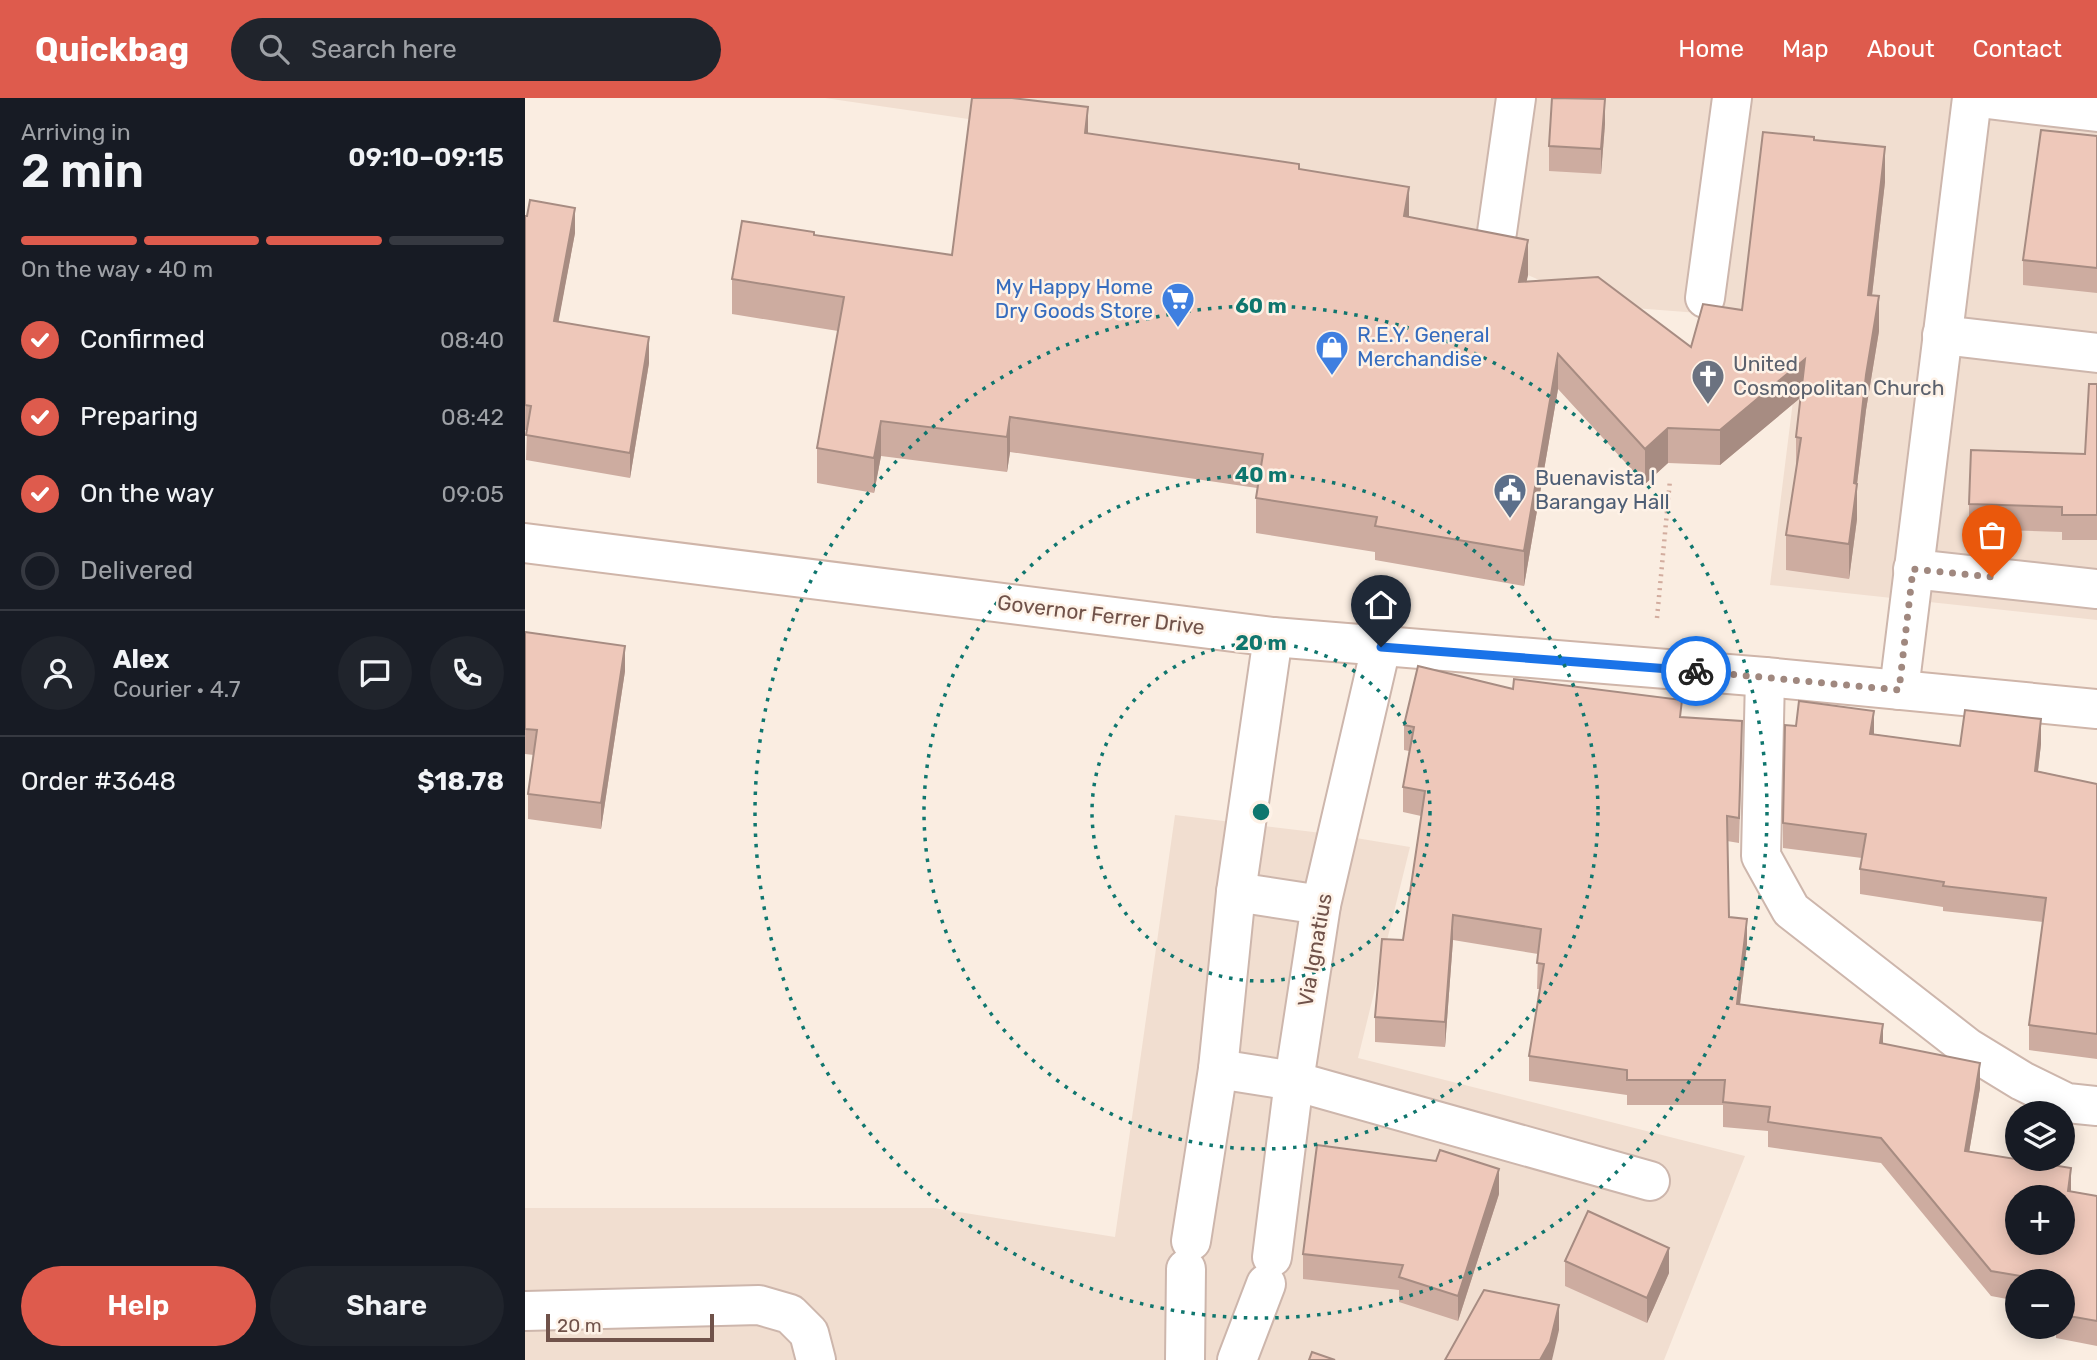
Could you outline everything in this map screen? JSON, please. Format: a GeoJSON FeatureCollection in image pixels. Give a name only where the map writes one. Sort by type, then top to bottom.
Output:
{"type":"FeatureCollection","features":[{"type":"Feature","properties":{"kind":"street"},"geometry":{"type":"LineString","coordinates":[[1497,232],[1516,98]]}},
{"type":"Feature","properties":{"kind":"street"},"geometry":{"type":"LineString","coordinates":[[1705,298],[1733,98]]}},
{"type":"Feature","properties":{"kind":"street"},"geometry":{"type":"LineString","coordinates":[[1899,690],[1972,98]]}},
{"type":"Feature","properties":{"kind":"street"},"geometry":{"type":"LineString","coordinates":[[1979,98],[2097,112]]}},
{"type":"Feature","properties":{"kind":"street"},"geometry":{"type":"LineString","coordinates":[[1942,335],[2097,353]]}},
{"type":"Feature","properties":{"kind":"street","name":"Governor Ferrer Drive"},"geometry":{"type":"LineString","coordinates":[[525,543],[1273,637],[1652,667],[2097,709]]}},
{"type":"Feature","properties":{"kind":"street"},"geometry":{"type":"LineString","coordinates":[[1913,569],[2097,589]]}},
{"type":"Feature","properties":{"kind":"street"},"geometry":{"type":"LineString","coordinates":[[1185,1360],[1189,1255],[1217,1069],[1236,892],[1273,637]]}},
{"type":"Feature","properties":{"kind":"street","name":"Via Ignatius"},"geometry":{"type":"LineString","coordinates":[[1237,1360],[1269,1270],[1321,905],[1381,647]]}},
{"type":"Feature","properties":{"kind":"street"},"geometry":{"type":"LineString","coordinates":[[1765,677],[1761,856],[1791,910],[1968,1048],[2022,1081],[2067,1103],[2097,1106]]}},
{"type":"Feature","properties":{"kind":"street"},"geometry":{"type":"LineString","coordinates":[[1236,892],[1321,905]]}},
{"type":"Feature","properties":{"kind":"street"},"geometry":{"type":"LineString","coordinates":[[1217,1069],[1294,1081],[1650,1181]]}},
{"type":"Feature","properties":{"kind":"street"},"geometry":{"type":"LineString","coordinates":[[525,1311],[759,1305],[790,1314],[809,1333],[816,1360]]}},
{"type":"Feature","properties":{"kind":"path"},"geometry":{"type":"LineString","coordinates":[[1652,667],[1670,480]]}},
{"type":"Feature","properties":{"kind":"shaded area"},"geometry":{"type":"Polygon","coordinates":[[[825,98],[2097,98],[2097,620],[1770,585],[1803,321],[1595,305],[1409,222],[1194,152],[825,98]]]}},
{"type":"Feature","properties":{"kind":"shaded area"},"geometry":{"type":"Polygon","coordinates":[[[1175,815],[1338,835],[1410,847],[1358,1058],[1745,1156],[1664,1360],[525,1360],[525,1208],[934,1208],[1115,1237],[1175,815]]]}},
{"type":"Feature","properties":{"kind":"building"},"geometry":{"type":"Polygon","coordinates":[[[972,98],[1012,98],[1088,107],[1085,133],[1299,164],[1299,169],[1409,187],[1404,216],[1528,240],[1519,282],[1598,277],[1691,347],[1703,304],[1742,310],[1763,132],[1885,147],[1868,295],[1879,296],[1866,375],[1849,544],[1786,535],[1801,438],[1796,437],[1805,359],[1720,430],[1668,428],[1645,449],[1558,354],[1524,551],[1375,526],[1377,517],[1256,498],[1263,454],[1010,417],[1007,437],[881,421],[874,458],[817,448],[844,297],[732,279],[742,221],[814,232],[814,235],[952,255],[972,98]]]}},
{"type":"Feature","properties":{"kind":"building"},"geometry":{"type":"Polygon","coordinates":[[[1552,98],[1605,99],[1601,149],[1549,146],[1552,98]]]}},
{"type":"Feature","properties":{"kind":"building"},"geometry":{"type":"Polygon","coordinates":[[[2041,130],[2097,136],[2097,268],[2023,260],[2041,130]]]}},
{"type":"Feature","properties":{"kind":"building"},"geometry":{"type":"Polygon","coordinates":[[[530,200],[575,208],[554,321],[649,337],[630,453],[526,435],[531,406],[525,405],[525,216],[530,200]]]}},
{"type":"Feature","properties":{"kind":"building"},"geometry":{"type":"Polygon","coordinates":[[[2089,384],[2097,384],[2097,515],[2062,515],[2062,507],[1969,504],[1971,450],[2085,454],[2089,384]]]}},
{"type":"Feature","properties":{"kind":"building"},"geometry":{"type":"Polygon","coordinates":[[[525,632],[625,646],[601,803],[528,794],[537,730],[525,729],[525,632]]]}},
{"type":"Feature","properties":{"kind":"building"},"geometry":{"type":"Polygon","coordinates":[[[1418,666],[1513,689],[1514,679],[1682,700],[1680,717],[1742,721],[1739,818],[1727,816],[1729,917],[1747,919],[1737,1004],[1883,1024],[1880,1043],[1980,1063],[1965,1151],[2005,1157],[2005,1171],[2071,1171],[2069,1185],[2005,1185],[2005,1255],[2075,1255],[2075,1192],[2097,1196],[2097,1321],[2075,1317],[2075,1269],[2005,1269],[2005,1273],[1991,1271],[1881,1138],[1768,1122],[1770,1107],[1723,1102],[1725,1080],[1627,1080],[1627,1070],[1529,1056],[1544,964],[1537,963],[1541,929],[1453,915],[1445,1022],[1375,1017],[1382,939],[1403,940],[1425,791],[1403,787],[1414,727],[1404,725],[1418,666]]]}},
{"type":"Feature","properties":{"kind":"building"},"geometry":{"type":"Polygon","coordinates":[[[1799,701],[1874,711],[1870,734],[1960,746],[1965,710],[2041,719],[2035,771],[2097,784],[2097,1034],[2029,1025],[2046,898],[1943,886],[1944,882],[1860,869],[1866,834],[1783,823],[1785,725],[1796,726],[1799,701]]]}},
{"type":"Feature","properties":{"kind":"building"},"geometry":{"type":"Polygon","coordinates":[[[1317,1145],[1436,1161],[1440,1150],[1499,1169],[1458,1296],[1399,1277],[1403,1265],[1303,1254],[1317,1145]]]}},
{"type":"Feature","properties":{"kind":"building"},"geometry":{"type":"Polygon","coordinates":[[[1588,1211],[1669,1248],[1647,1298],[1565,1261],[1588,1211]]]}},
{"type":"Feature","properties":{"kind":"building"},"geometry":{"type":"Polygon","coordinates":[[[1484,1290],[1559,1305],[1550,1342],[1540,1360],[1445,1360],[1484,1290]]]}},
{"type":"Feature","properties":{"kind":"building"},"geometry":{"type":"Polygon","coordinates":[[[1312,1352],[1335,1360],[1309,1360],[1312,1352]]]}},
{"type":"Feature","properties":{"kind":"way so far"},"geometry":{"type":"LineString","coordinates":[[1696,671],[1899,690],[1913,569],[1992,577]]}},
{"type":"Feature","properties":{"kind":"place","name":"My Happy Home Dry Goods Store"},"geometry":{"type":"Point","coordinates":[1178,329]}},
{"type":"Feature","properties":{"kind":"place","name":"R.E.Y. General Merchandise"},"geometry":{"type":"Point","coordinates":[1332,377]}},
{"type":"Feature","properties":{"kind":"place","name":"United Cosmopolitan Church"},"geometry":{"type":"Point","coordinates":[1708,406]}},
{"type":"Feature","properties":{"kind":"place","name":"Buenavista I Barangay Hall"},"geometry":{"type":"Point","coordinates":[1510,520]}},
{"type":"Feature","properties":{"kind":"route"},"geometry":{"type":"LineString","coordinates":[[1381,647],[1696,671]]}}]}
